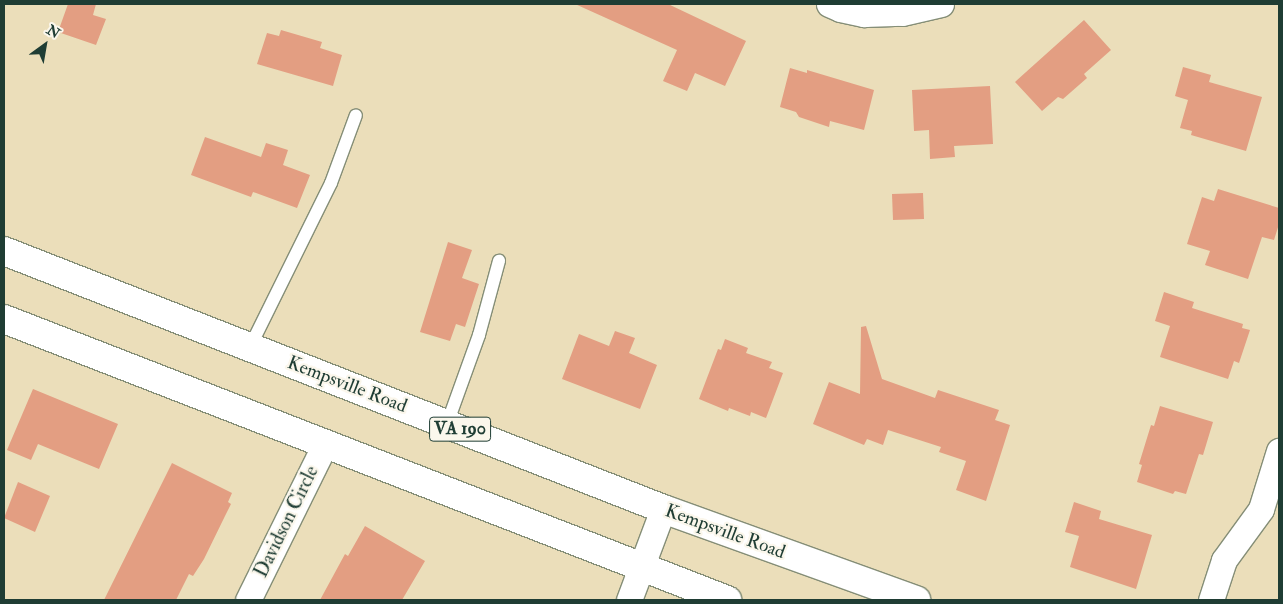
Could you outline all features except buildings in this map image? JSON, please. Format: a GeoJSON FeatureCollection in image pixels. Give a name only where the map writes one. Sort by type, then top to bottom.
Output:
{"type":"FeatureCollection","features":[{"type":"Feature","properties":{"kind":"main road","name":"Kempsville Road"},"geometry":{"type":"LineString","coordinates":[[4,251],[663,509],[916,600]]}},
{"type":"Feature","properties":{"kind":"main road"},"geometry":{"type":"LineString","coordinates":[[4,319],[727,600]]}},
{"type":"Feature","properties":{"kind":"street"},"geometry":{"type":"LineString","coordinates":[[829,4],[840,9],[864,14],[902,13],[941,4]]}},
{"type":"Feature","properties":{"kind":"street","name":"Davidson Circle"},"geometry":{"type":"LineString","coordinates":[[248,600],[325,444]]}},
{"type":"Feature","properties":{"kind":"street"},"geometry":{"type":"LineString","coordinates":[[1211,600],[1224,560],[1261,509],[1279,451]]}},
{"type":"Feature","properties":{"kind":"street"},"geometry":{"type":"LineString","coordinates":[[629,600],[663,509]]}},
{"type":"Feature","properties":{"kind":"lane"},"geometry":{"type":"LineString","coordinates":[[250,347],[330,183],[356,115]]}},
{"type":"Feature","properties":{"kind":"lane"},"geometry":{"type":"LineString","coordinates":[[447,424],[479,335],[499,261]]}}]}
